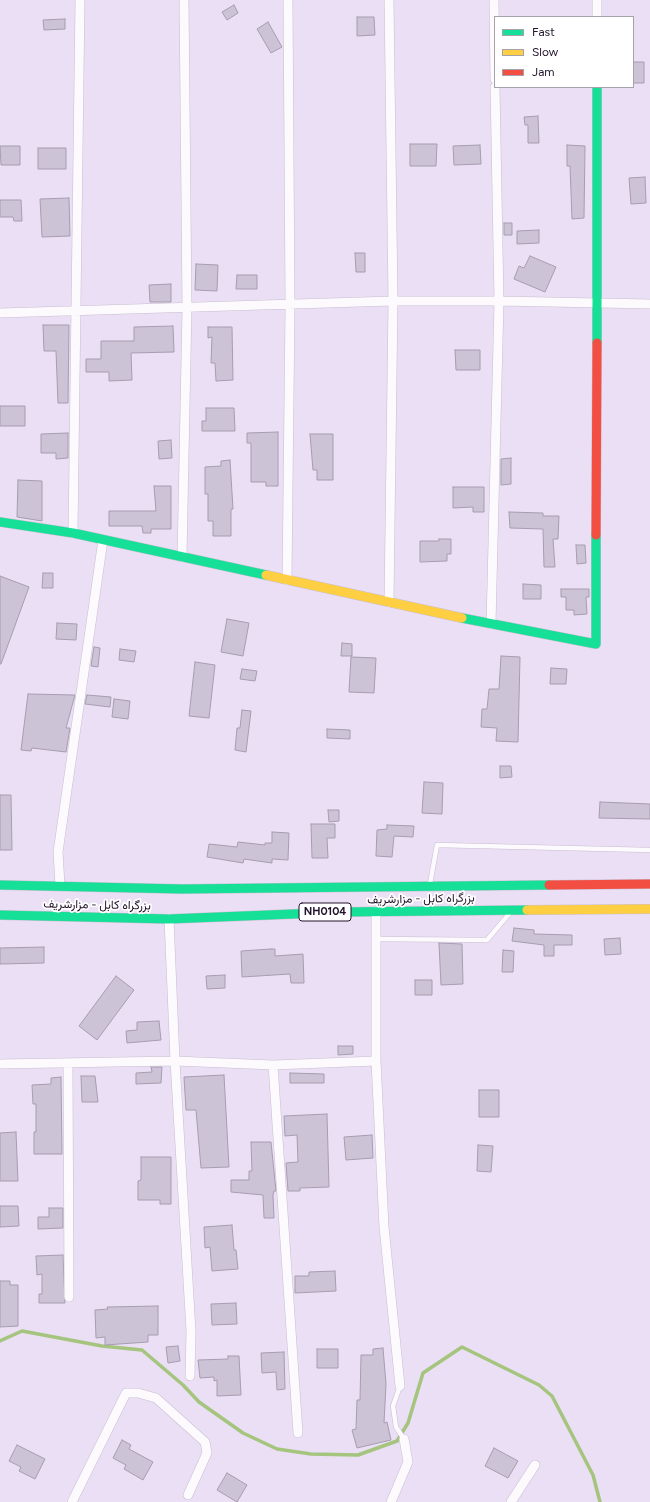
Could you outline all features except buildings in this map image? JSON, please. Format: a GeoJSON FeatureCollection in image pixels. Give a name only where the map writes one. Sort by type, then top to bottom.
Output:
{"type":"FeatureCollection","features":[{"type":"Feature","properties":{"kind":"main road"},"geometry":{"type":"LineString","coordinates":[[0,522],[73,533],[492,624],[596,644],[597,88]]}},
{"type":"Feature","properties":{"kind":"main road","name":"بزرگراه کابل - مزارشریف"},"geometry":{"type":"LineString","coordinates":[[0,885],[60,885],[182,889],[650,884]]}},
{"type":"Feature","properties":{"kind":"main road","name":"بزرگراه کابل - مزارشریف"},"geometry":{"type":"LineString","coordinates":[[0,915],[169,919],[376,911],[650,909]]}},
{"type":"Feature","properties":{"kind":"street"},"geometry":{"type":"LineString","coordinates":[[73,533],[80,0]]}},
{"type":"Feature","properties":{"kind":"street"},"geometry":{"type":"LineString","coordinates":[[182,557],[187,308],[184,0]]}},
{"type":"Feature","properties":{"kind":"street"},"geometry":{"type":"LineString","coordinates":[[287,580],[290,306],[288,0]]}},
{"type":"Feature","properties":{"kind":"street"},"geometry":{"type":"LineString","coordinates":[[389,0],[393,301],[389,602]]}},
{"type":"Feature","properties":{"kind":"street"},"geometry":{"type":"LineString","coordinates":[[494,0],[494,16]]}},
{"type":"Feature","properties":{"kind":"street"},"geometry":{"type":"LineString","coordinates":[[597,0],[597,16]]}},
{"type":"Feature","properties":{"kind":"street"},"geometry":{"type":"LineString","coordinates":[[492,624],[499,301],[495,88]]}},
{"type":"Feature","properties":{"kind":"street"},"geometry":{"type":"LineString","coordinates":[[0,313],[290,306],[393,301],[499,301],[650,304]]}},
{"type":"Feature","properties":{"kind":"street"},"geometry":{"type":"LineString","coordinates":[[60,885],[58,852],[104,540]]}},
{"type":"Feature","properties":{"kind":"street"},"geometry":{"type":"LineString","coordinates":[[376,911],[376,1061],[384,1228],[400,1386]]}},
{"type":"Feature","properties":{"kind":"street"},"geometry":{"type":"LineString","coordinates":[[169,919],[175,1061],[191,1331],[190,1376]]}},
{"type":"Feature","properties":{"kind":"street"},"geometry":{"type":"LineString","coordinates":[[0,1064],[175,1061],[274,1065],[376,1061]]}},
{"type":"Feature","properties":{"kind":"street"},"geometry":{"type":"LineString","coordinates":[[68,1064],[69,1297]]}},
{"type":"Feature","properties":{"kind":"street"},"geometry":{"type":"LineString","coordinates":[[274,1065],[298,1433]]}},
{"type":"Feature","properties":{"kind":"street"},"geometry":{"type":"LineString","coordinates":[[72,1502],[126,1393],[138,1393],[156,1398],[206,1442],[207,1453],[188,1495]]}},
{"type":"Feature","properties":{"kind":"street"},"geometry":{"type":"LineString","coordinates":[[391,1502],[408,1462],[404,1440]]}},
{"type":"Feature","properties":{"kind":"street"},"geometry":{"type":"LineString","coordinates":[[511,1502],[535,1466]]}},
{"type":"Feature","properties":{"kind":"lane"},"geometry":{"type":"LineString","coordinates":[[430,886],[437,845],[650,850]]}},
{"type":"Feature","properties":{"kind":"lane"},"geometry":{"type":"LineString","coordinates":[[376,939],[487,940],[512,910]]}},
{"type":"Feature","properties":{"kind":"lane"},"geometry":{"type":"LineString","coordinates":[[400,1386],[393,1406],[396,1427],[404,1440]]}},
{"type":"Feature","properties":{"kind":"waterway"},"geometry":{"type":"LineString","coordinates":[[0,1341],[22,1331],[102,1346],[142,1350],[183,1385],[199,1402],[243,1433],[277,1449],[311,1454],[358,1455],[397,1441],[408,1423],[423,1373],[462,1347],[539,1385],[552,1396],[593,1475],[600,1502]]}},
{"type":"Feature","properties":{"kind":"traffic: fast"},"geometry":{"type":"LineString","coordinates":[[597,88],[597,343]]}},
{"type":"Feature","properties":{"kind":"traffic: fast"},"geometry":{"type":"LineString","coordinates":[[0,522],[73,533],[266,575]]}},
{"type":"Feature","properties":{"kind":"traffic: fast"},"geometry":{"type":"LineString","coordinates":[[462,618],[596,644],[596,535]]}},
{"type":"Feature","properties":{"kind":"traffic: fast"},"geometry":{"type":"LineString","coordinates":[[0,885],[182,889],[549,885]]}},
{"type":"Feature","properties":{"kind":"traffic: fast"},"geometry":{"type":"LineString","coordinates":[[0,915],[169,919],[343,912],[527,910]]}},
{"type":"Feature","properties":{"kind":"traffic: slow"},"geometry":{"type":"LineString","coordinates":[[266,575],[462,618]]}},
{"type":"Feature","properties":{"kind":"traffic: slow"},"geometry":{"type":"LineString","coordinates":[[527,910],[650,909]]}},
{"type":"Feature","properties":{"kind":"traffic: jam"},"geometry":{"type":"LineString","coordinates":[[596,535],[597,343]]}},
{"type":"Feature","properties":{"kind":"traffic: jam"},"geometry":{"type":"LineString","coordinates":[[549,885],[650,884]]}}]}
